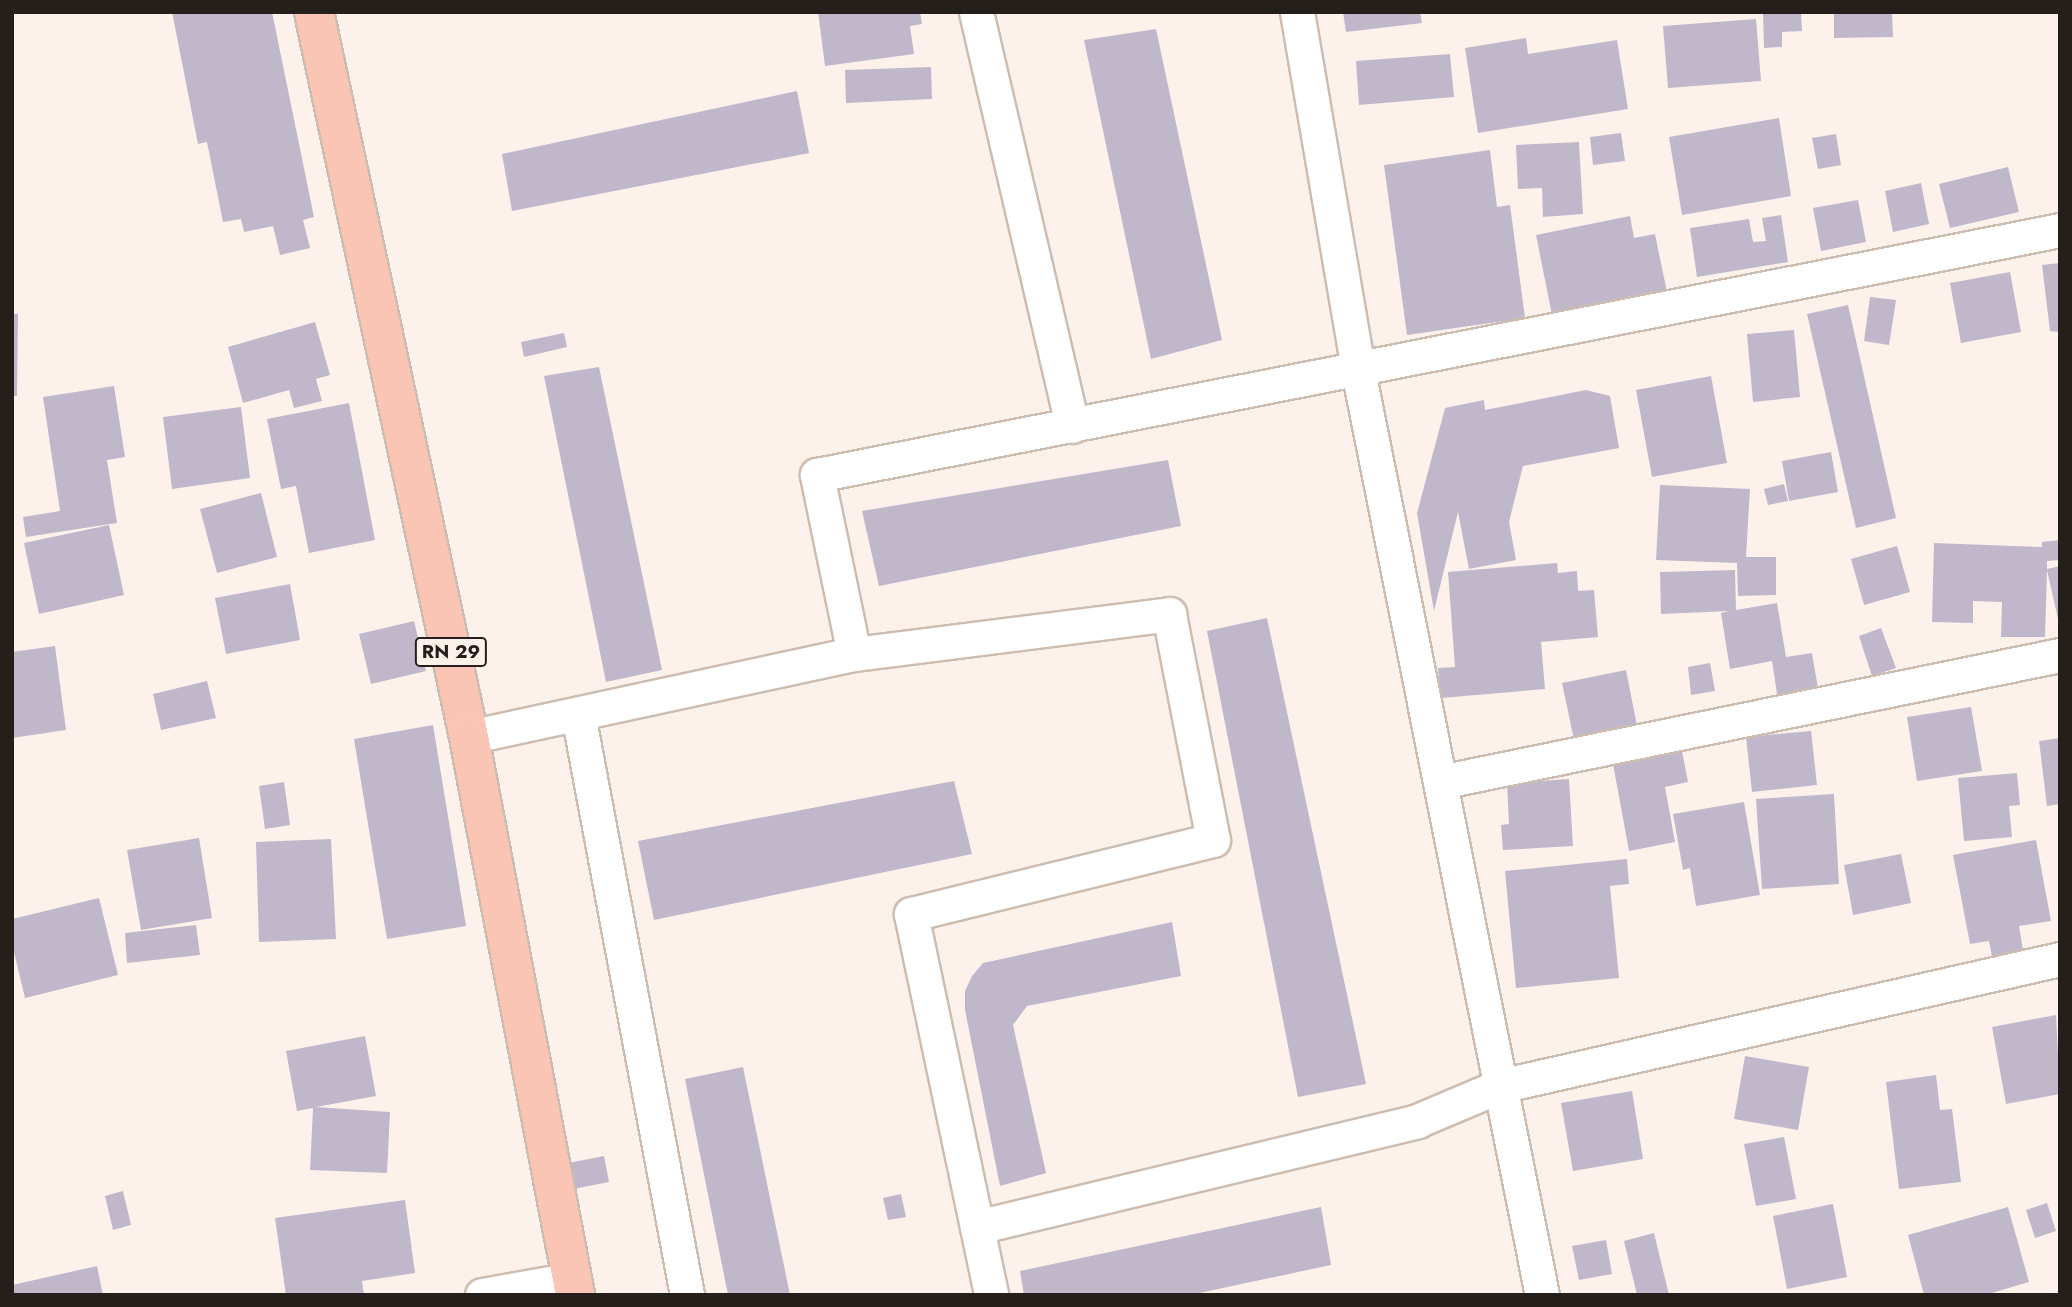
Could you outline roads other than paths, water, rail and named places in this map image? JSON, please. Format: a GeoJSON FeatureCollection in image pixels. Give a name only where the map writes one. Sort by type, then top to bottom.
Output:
{"type":"FeatureCollection","features":[{"type":"Feature","properties":{"kind":"main road","name":"RN 29"},"geometry":{"type":"LineString","coordinates":[[314,12],[469,737],[573,1287]]}},
{"type":"Feature","properties":{"kind":"street"},"geometry":{"type":"LineString","coordinates":[[976,12],[1072,426]]}},
{"type":"Feature","properties":{"kind":"street"},"geometry":{"type":"LineString","coordinates":[[1297,12],[1357,370],[1542,1295]]}},
{"type":"Feature","properties":{"kind":"street"},"geometry":{"type":"LineString","coordinates":[[854,654],[817,475],[2060,230]]}},
{"type":"Feature","properties":{"kind":"street"},"geometry":{"type":"LineString","coordinates":[[469,737],[854,654],[1169,614],[1213,840],[911,914],[992,1295]]}},
{"type":"Feature","properties":{"kind":"street"},"geometry":{"type":"LineString","coordinates":[[1440,782],[2060,655]]}},
{"type":"Feature","properties":{"kind":"street"},"geometry":{"type":"LineString","coordinates":[[578,714],[687,1295]]}},
{"type":"Feature","properties":{"kind":"street"},"geometry":{"type":"LineString","coordinates":[[977,1227],[1417,1121],[1500,1086],[2060,959]]}},
{"type":"Feature","properties":{"kind":"street"},"geometry":{"type":"LineString","coordinates":[[482,1295],[573,1287]]}}]}
